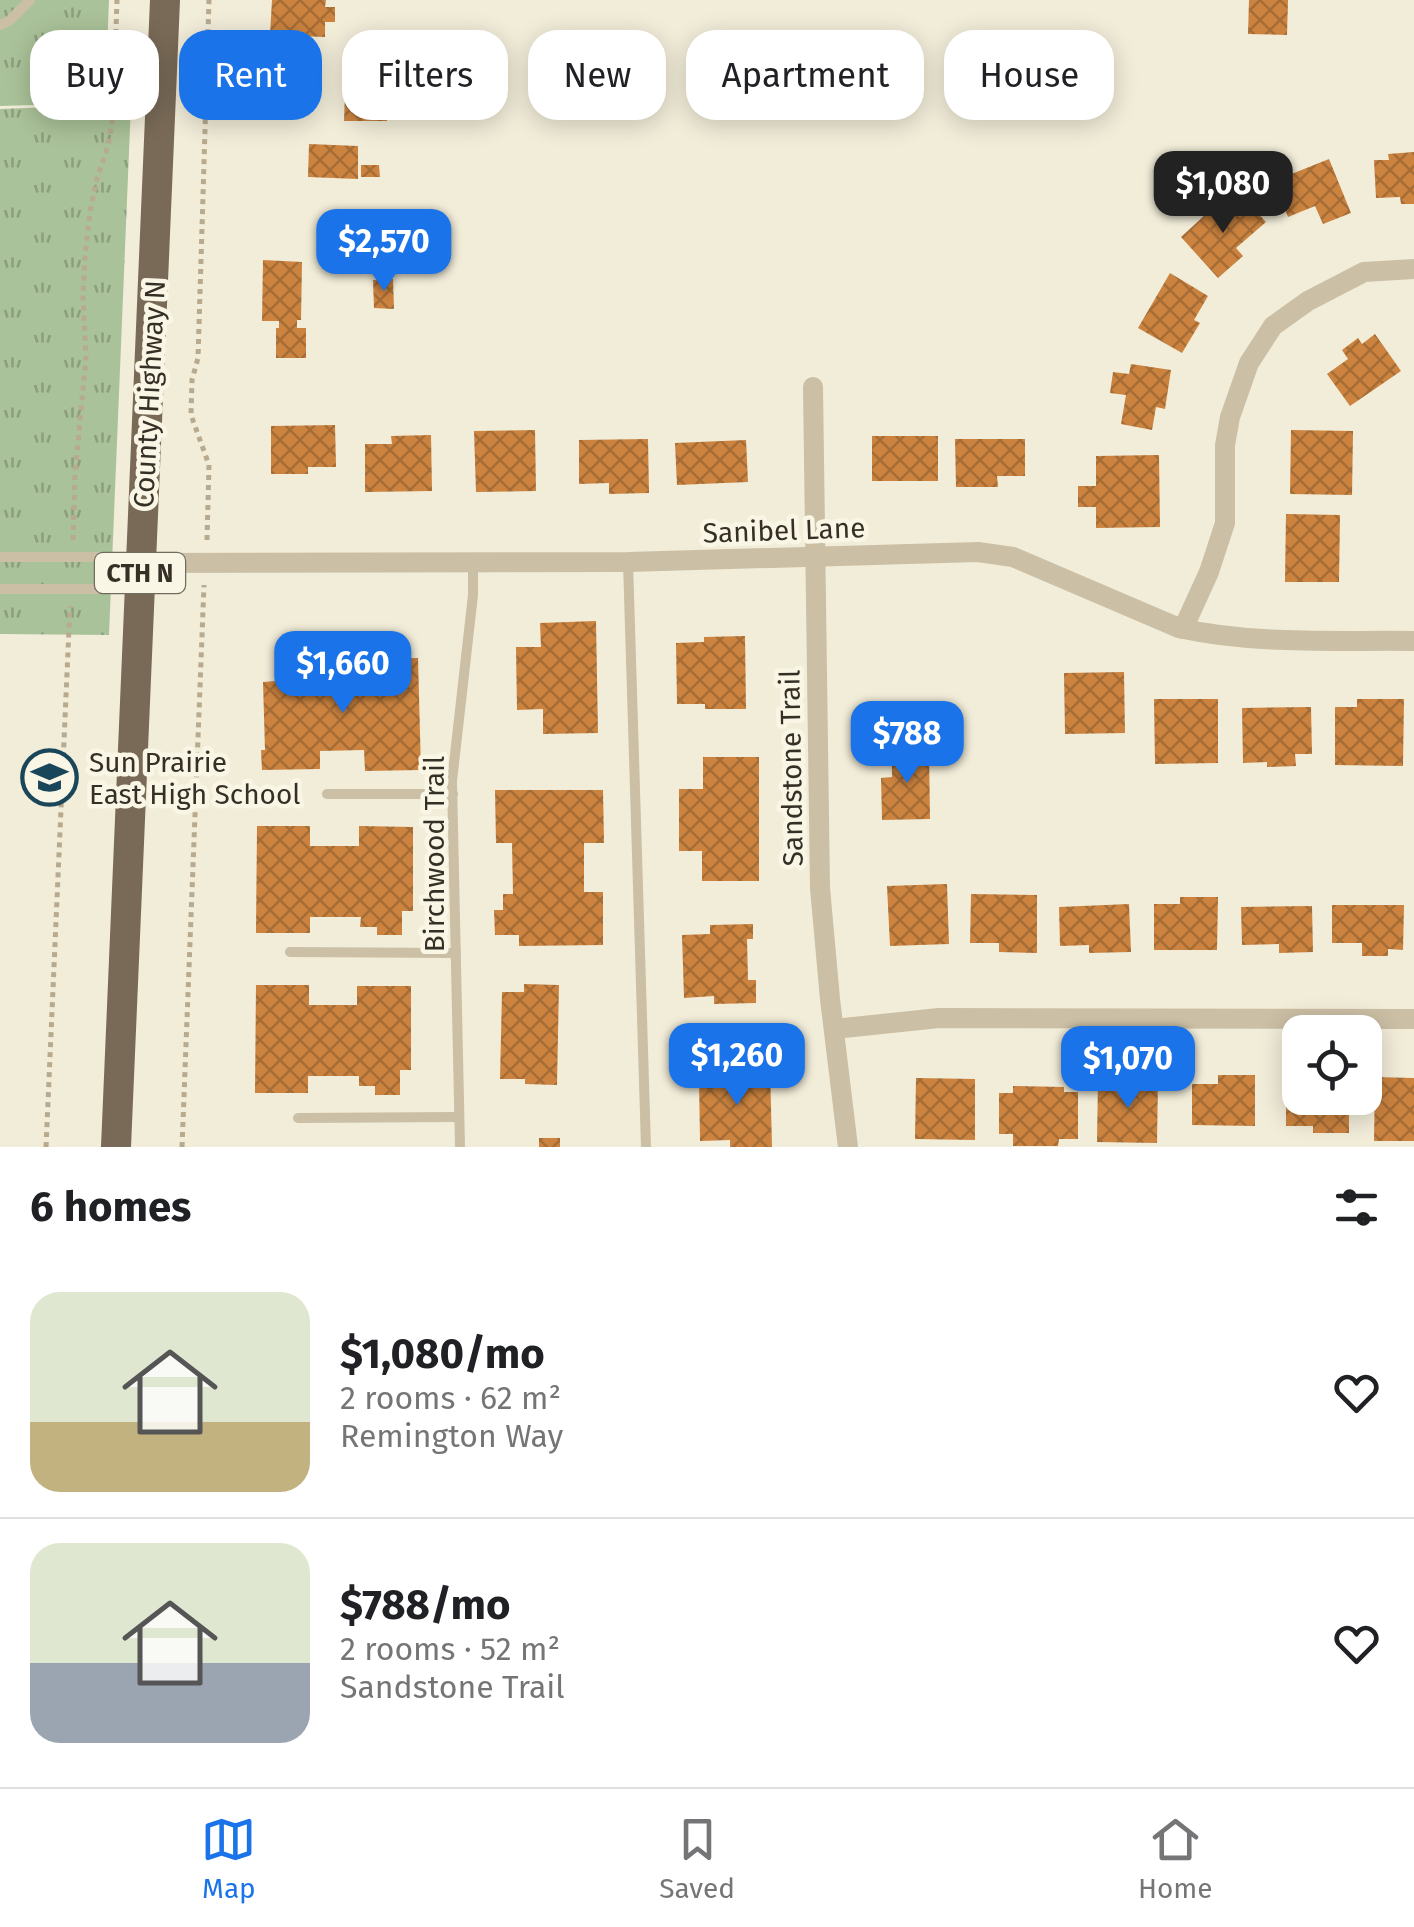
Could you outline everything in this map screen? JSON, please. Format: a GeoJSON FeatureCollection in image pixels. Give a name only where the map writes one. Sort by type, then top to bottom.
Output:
{"type":"FeatureCollection","features":[{"type":"Feature","properties":{"kind":"main road","name":"County Highway N"},"geometry":{"type":"LineString","coordinates":[[116,1147],[165,0]]}},
{"type":"Feature","properties":{"kind":"street"},"geometry":{"type":"LineString","coordinates":[[1183,629],[1209,572],[1225,523],[1225,445],[1230,417],[1249,362],[1272,326],[1308,301],[1364,272],[1414,269]]}},
{"type":"Feature","properties":{"kind":"street","name":"Sandstone Trail"},"geometry":{"type":"LineString","coordinates":[[812,387],[820,888],[848,1147]]}},
{"type":"Feature","properties":{"kind":"street","name":"Sanibel Lane"},"geometry":{"type":"LineString","coordinates":[[140,563],[628,562],[978,552],[1014,558],[1183,629],[1234,638],[1414,641]]}},
{"type":"Feature","properties":{"kind":"street"},"geometry":{"type":"LineString","coordinates":[[834,1028],[940,1018],[1414,1019]]}},
{"type":"Feature","properties":{"kind":"lane"},"geometry":{"type":"LineString","coordinates":[[0,25],[30,0]]}},
{"type":"Feature","properties":{"kind":"lane"},"geometry":{"type":"LineString","coordinates":[[0,556],[106,557],[140,563]]}},
{"type":"Feature","properties":{"kind":"lane","name":"Birchwood Trail"},"geometry":{"type":"LineString","coordinates":[[460,1147],[452,781],[473,595],[473,562]]}},
{"type":"Feature","properties":{"kind":"lane"},"geometry":{"type":"LineString","coordinates":[[628,562],[646,1147]]}},
{"type":"Feature","properties":{"kind":"lane"},"geometry":{"type":"LineString","coordinates":[[0,589],[104,589],[140,563]]}},
{"type":"Feature","properties":{"kind":"lane"},"geometry":{"type":"LineString","coordinates":[[327,794],[453,794]]}},
{"type":"Feature","properties":{"kind":"lane"},"geometry":{"type":"LineString","coordinates":[[290,952],[456,952]]}},
{"type":"Feature","properties":{"kind":"lane"},"geometry":{"type":"LineString","coordinates":[[298,1118],[459,1117]]}},
{"type":"Feature","properties":{"kind":"path"},"geometry":{"type":"LineString","coordinates":[[207,541],[209,465],[190,415],[190,398],[198,358],[209,0]]}},
{"type":"Feature","properties":{"kind":"path"},"geometry":{"type":"LineString","coordinates":[[182,1147],[204,594]]}},
{"type":"Feature","properties":{"kind":"green space"},"geometry":{"type":"Polygon","coordinates":[[[0,0],[109,0],[108,30],[30,30],[30,105],[0,106],[0,0]]]}},
{"type":"Feature","properties":{"kind":"green space"},"geometry":{"type":"Polygon","coordinates":[[[30,108],[30,120],[130,120],[109,635],[0,634],[0,109],[30,108]]]}},
{"type":"Feature","properties":{"kind":"building"},"geometry":{"type":"Polygon","coordinates":[[[272,0],[326,0],[325,7],[335,7],[335,22],[325,22],[325,37],[322,30],[270,30],[272,0]]]}},
{"type":"Feature","properties":{"kind":"building"},"geometry":{"type":"Polygon","coordinates":[[[1249,0],[1288,0],[1287,35],[1248,34],[1249,0]]]}},
{"type":"Feature","properties":{"kind":"building"},"geometry":{"type":"Polygon","coordinates":[[[309,144],[358,146],[358,179],[308,177],[309,144]]]}},
{"type":"Feature","properties":{"kind":"building"},"geometry":{"type":"Polygon","coordinates":[[[1414,152],[1414,204],[1401,204],[1400,197],[1376,198],[1374,160],[1389,160],[1388,154],[1414,152]]]}},
{"type":"Feature","properties":{"kind":"building"},"geometry":{"type":"Polygon","coordinates":[[[1329,159],[1351,213],[1323,224],[1315,206],[1288,217],[1274,181],[1329,159]]]}},
{"type":"Feature","properties":{"kind":"building"},"geometry":{"type":"Polygon","coordinates":[[[361,165],[379,165],[380,177],[361,177],[361,165]]]}},
{"type":"Feature","properties":{"kind":"building"},"geometry":{"type":"Polygon","coordinates":[[[1245,199],[1266,222],[1236,248],[1243,256],[1218,278],[1181,237],[1217,204],[1227,215],[1245,199]]]}},
{"type":"Feature","properties":{"kind":"building"},"geometry":{"type":"Polygon","coordinates":[[[263,260],[302,262],[301,320],[297,320],[297,328],[306,328],[306,358],[276,358],[279,321],[262,321],[263,260]]]}},
{"type":"Feature","properties":{"kind":"building"},"geometry":{"type":"Polygon","coordinates":[[[1170,273],[1208,296],[1194,320],[1200,323],[1182,353],[1138,328],[1170,273]]]}},
{"type":"Feature","properties":{"kind":"building"},"geometry":{"type":"Polygon","coordinates":[[[393,279],[394,309],[374,308],[373,280],[393,279]]]}},
{"type":"Feature","properties":{"kind":"building"},"geometry":{"type":"Polygon","coordinates":[[[1375,334],[1401,371],[1350,406],[1327,374],[1348,359],[1342,350],[1358,338],[1362,344],[1375,334]]]}},
{"type":"Feature","properties":{"kind":"building"},"geometry":{"type":"Polygon","coordinates":[[[1131,364],[1171,370],[1165,409],[1156,407],[1152,430],[1121,424],[1126,395],[1110,393],[1113,372],[1129,374],[1131,364]]]}},
{"type":"Feature","properties":{"kind":"building"},"geometry":{"type":"Polygon","coordinates":[[[335,425],[336,467],[308,467],[308,474],[271,474],[271,426],[335,425]]]}},
{"type":"Feature","properties":{"kind":"building"},"geometry":{"type":"Polygon","coordinates":[[[535,430],[536,491],[476,492],[474,431],[535,430]]]}},
{"type":"Feature","properties":{"kind":"building"},"geometry":{"type":"Polygon","coordinates":[[[1291,430],[1353,431],[1352,495],[1290,494],[1291,430]]]}},
{"type":"Feature","properties":{"kind":"building"},"geometry":{"type":"Polygon","coordinates":[[[431,435],[432,491],[365,492],[365,444],[392,444],[391,436],[431,435]]]}},
{"type":"Feature","properties":{"kind":"building"},"geometry":{"type":"Polygon","coordinates":[[[872,436],[938,436],[938,481],[872,481],[872,436]]]}},
{"type":"Feature","properties":{"kind":"building"},"geometry":{"type":"Polygon","coordinates":[[[648,439],[649,493],[609,494],[609,483],[579,484],[579,440],[648,439]]]}},
{"type":"Feature","properties":{"kind":"building"},"geometry":{"type":"Polygon","coordinates":[[[955,439],[1025,439],[1025,476],[997,476],[998,487],[956,487],[955,439]]]}},
{"type":"Feature","properties":{"kind":"building"},"geometry":{"type":"Polygon","coordinates":[[[746,440],[748,482],[677,485],[675,443],[746,440]]]}},
{"type":"Feature","properties":{"kind":"building"},"geometry":{"type":"Polygon","coordinates":[[[1159,455],[1160,527],[1096,528],[1096,507],[1078,507],[1078,486],[1096,486],[1096,456],[1159,455]]]}},
{"type":"Feature","properties":{"kind":"building"},"geometry":{"type":"Polygon","coordinates":[[[1286,514],[1340,515],[1339,582],[1285,582],[1286,514]]]}},
{"type":"Feature","properties":{"kind":"building"},"geometry":{"type":"Polygon","coordinates":[[[596,621],[598,733],[543,734],[543,709],[517,710],[516,647],[541,647],[540,623],[596,621]]]}},
{"type":"Feature","properties":{"kind":"building"},"geometry":{"type":"Polygon","coordinates":[[[745,636],[746,709],[677,704],[676,643],[704,642],[704,637],[745,636]]]}},
{"type":"Feature","properties":{"kind":"building"},"geometry":{"type":"Polygon","coordinates":[[[304,658],[304,667],[319,666],[319,678],[365,677],[365,659],[418,658],[421,770],[365,771],[364,750],[320,751],[320,769],[262,770],[263,682],[276,681],[276,659],[304,658]]]}},
{"type":"Feature","properties":{"kind":"building"},"geometry":{"type":"Polygon","coordinates":[[[1124,672],[1125,733],[1065,734],[1064,673],[1124,672]]]}},
{"type":"Feature","properties":{"kind":"building"},"geometry":{"type":"Polygon","coordinates":[[[1154,699],[1218,699],[1218,763],[1155,764],[1154,699]]]}},
{"type":"Feature","properties":{"kind":"building"},"geometry":{"type":"Polygon","coordinates":[[[1357,699],[1404,699],[1403,766],[1335,765],[1335,707],[1357,707],[1357,699]]]}},
{"type":"Feature","properties":{"kind":"building"},"geometry":{"type":"Polygon","coordinates":[[[1311,707],[1312,754],[1295,754],[1296,766],[1243,763],[1242,708],[1311,707]]]}},
{"type":"Feature","properties":{"kind":"building"},"geometry":{"type":"Polygon","coordinates":[[[892,749],[929,749],[930,819],[882,820],[881,778],[892,777],[892,749]]]}},
{"type":"Feature","properties":{"kind":"building"},"geometry":{"type":"Polygon","coordinates":[[[703,757],[759,757],[759,881],[702,881],[702,851],[679,851],[679,789],[703,789],[703,757]]]}},
{"type":"Feature","properties":{"kind":"building"},"geometry":{"type":"Polygon","coordinates":[[[495,790],[603,790],[604,843],[584,843],[584,892],[603,892],[603,945],[519,946],[519,935],[495,935],[494,910],[503,910],[503,894],[513,894],[512,843],[496,843],[495,790]]]}},
{"type":"Feature","properties":{"kind":"building"},"geometry":{"type":"Polygon","coordinates":[[[257,826],[310,826],[310,846],[359,846],[359,826],[413,827],[413,911],[402,911],[402,935],[377,935],[377,927],[360,927],[361,917],[310,917],[310,933],[256,933],[257,826]]]}},
{"type":"Feature","properties":{"kind":"building"},"geometry":{"type":"Polygon","coordinates":[[[947,884],[949,944],[890,946],[887,886],[947,884]]]}},
{"type":"Feature","properties":{"kind":"building"},"geometry":{"type":"Polygon","coordinates":[[[971,894],[1037,895],[1037,953],[999,952],[999,943],[970,943],[971,894]]]}},
{"type":"Feature","properties":{"kind":"building"},"geometry":{"type":"Polygon","coordinates":[[[1180,897],[1218,897],[1217,950],[1154,950],[1154,904],[1180,904],[1180,897]]]}},
{"type":"Feature","properties":{"kind":"building"},"geometry":{"type":"Polygon","coordinates":[[[1129,904],[1131,952],[1089,953],[1089,945],[1060,946],[1059,907],[1129,904]]]}},
{"type":"Feature","properties":{"kind":"building"},"geometry":{"type":"Polygon","coordinates":[[[1332,905],[1404,905],[1403,950],[1388,949],[1388,956],[1362,956],[1362,943],[1332,943],[1332,905]]]}},
{"type":"Feature","properties":{"kind":"building"},"geometry":{"type":"Polygon","coordinates":[[[1312,906],[1313,952],[1279,953],[1279,944],[1242,945],[1241,907],[1312,906]]]}},
{"type":"Feature","properties":{"kind":"building"},"geometry":{"type":"Polygon","coordinates":[[[753,924],[753,939],[747,939],[748,980],[756,980],[756,1003],[714,1004],[714,996],[684,998],[682,935],[710,934],[710,925],[753,924]]]}},
{"type":"Feature","properties":{"kind":"building"},"geometry":{"type":"Polygon","coordinates":[[[524,984],[559,985],[557,1085],[500,1079],[502,992],[524,992],[524,984]]]}},
{"type":"Feature","properties":{"kind":"building"},"geometry":{"type":"Polygon","coordinates":[[[256,985],[309,985],[309,1005],[357,1005],[357,986],[411,986],[411,1070],[400,1070],[400,1095],[375,1095],[375,1086],[359,1086],[359,1076],[308,1076],[308,1093],[255,1093],[256,985]]]}},
{"type":"Feature","properties":{"kind":"building"},"geometry":{"type":"Polygon","coordinates":[[[770,1068],[772,1147],[730,1147],[730,1140],[700,1141],[699,1080],[727,1079],[727,1069],[770,1068]]]}},
{"type":"Feature","properties":{"kind":"building"},"geometry":{"type":"Polygon","coordinates":[[[1218,1075],[1255,1075],[1255,1126],[1192,1125],[1192,1084],[1218,1084],[1218,1075]]]}},
{"type":"Feature","properties":{"kind":"building"},"geometry":{"type":"Polygon","coordinates":[[[1382,1077],[1414,1078],[1414,1141],[1374,1141],[1374,1115],[1382,1115],[1382,1077]]]}},
{"type":"Feature","properties":{"kind":"building"},"geometry":{"type":"Polygon","coordinates":[[[916,1078],[975,1079],[975,1140],[915,1139],[916,1078]]]}},
{"type":"Feature","properties":{"kind":"building"},"geometry":{"type":"Polygon","coordinates":[[[1098,1079],[1158,1080],[1157,1143],[1097,1142],[1098,1079]]]}},
{"type":"Feature","properties":{"kind":"building"},"geometry":{"type":"Polygon","coordinates":[[[1013,1086],[1064,1087],[1064,1092],[1078,1092],[1078,1139],[1059,1139],[1058,1146],[1013,1146],[1013,1134],[999,1134],[999,1093],[1013,1093],[1013,1086]]]}},
{"type":"Feature","properties":{"kind":"building"},"geometry":{"type":"Polygon","coordinates":[[[1286,1115],[1349,1115],[1349,1133],[1313,1133],[1313,1126],[1286,1126],[1286,1115]]]}},
{"type":"Feature","properties":{"kind":"building"},"geometry":{"type":"Polygon","coordinates":[[[539,1138],[560,1138],[560,1147],[539,1147],[539,1138]]]}},
{"type":"Feature","properties":{"kind":"place","name":"Sun Prairie East High School"},"geometry":{"type":"Point","coordinates":[50,778]}}]}
